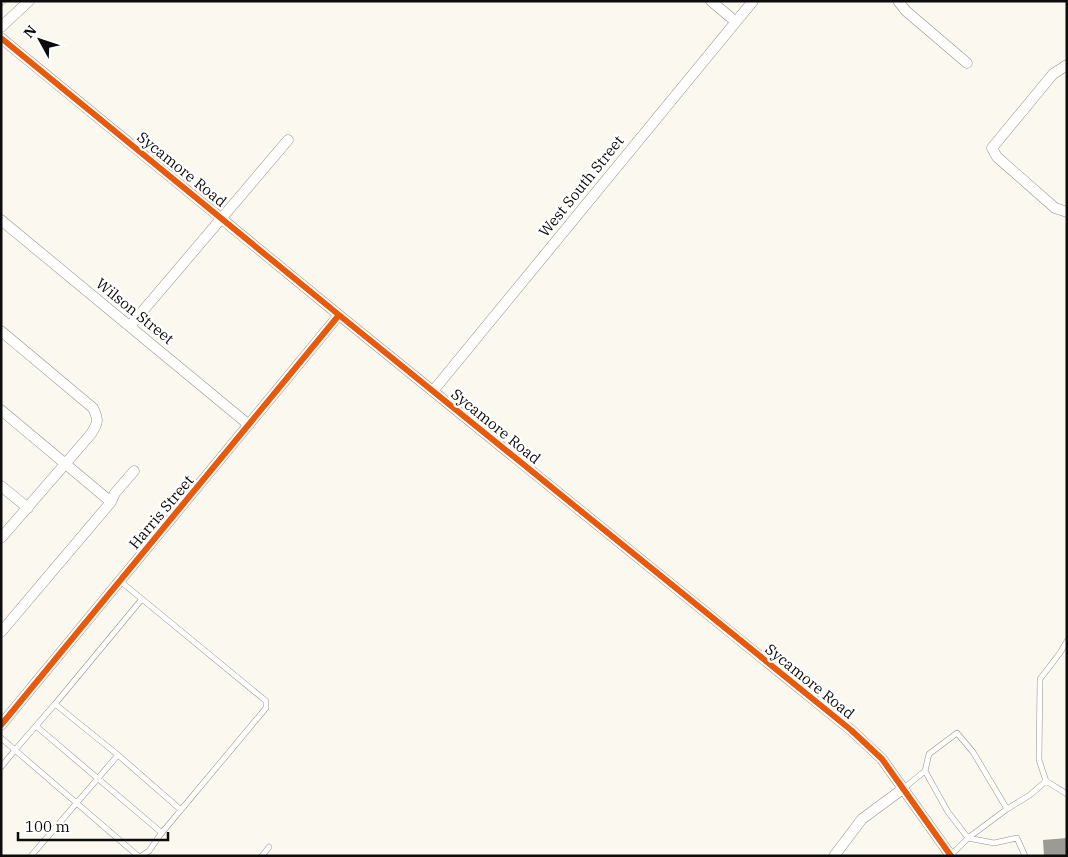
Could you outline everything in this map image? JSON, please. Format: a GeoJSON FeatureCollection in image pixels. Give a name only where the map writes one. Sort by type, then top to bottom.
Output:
{"type":"FeatureCollection","features":[{"type":"Feature","properties":{"kind":"street"},"geometry":{"type":"LineString","coordinates":[[1,27],[30,1]]}},
{"type":"Feature","properties":{"kind":"street"},"geometry":{"type":"LineString","coordinates":[[711,1],[736,22]]}},
{"type":"Feature","properties":{"kind":"street","name":"West South Street"},"geometry":{"type":"LineString","coordinates":[[433,391],[753,1]]}},
{"type":"Feature","properties":{"kind":"street"},"geometry":{"type":"LineString","coordinates":[[898,1],[906,11],[967,63]]}},
{"type":"Feature","properties":{"kind":"street","name":"Sycamore Road"},"geometry":{"type":"LineString","coordinates":[[1,38],[221,217],[339,316],[851,730],[882,759],[951,856]]}},
{"type":"Feature","properties":{"kind":"street"},"geometry":{"type":"LineString","coordinates":[[1067,66],[1053,74],[992,148],[997,157],[1056,208],[1067,212]]}},
{"type":"Feature","properties":{"kind":"street"},"geometry":{"type":"LineString","coordinates":[[130,326],[288,140]]}},
{"type":"Feature","properties":{"kind":"street","name":"Wilson Street"},"geometry":{"type":"LineString","coordinates":[[1,220],[249,425]]}},
{"type":"Feature","properties":{"kind":"street","name":"Harris Street"},"geometry":{"type":"LineString","coordinates":[[1,725],[339,316]]}},
{"type":"Feature","properties":{"kind":"street"},"geometry":{"type":"LineString","coordinates":[[1,331],[93,408],[97,424],[92,434],[1,538]]}},
{"type":"Feature","properties":{"kind":"street"},"geometry":{"type":"LineString","coordinates":[[1,410],[111,502]]}},
{"type":"Feature","properties":{"kind":"street"},"geometry":{"type":"LineString","coordinates":[[1,632],[111,502],[115,493],[134,471]]}},
{"type":"Feature","properties":{"kind":"street"},"geometry":{"type":"LineString","coordinates":[[1,486],[28,508]]}},
{"type":"Feature","properties":{"kind":"street"},"geometry":{"type":"LineString","coordinates":[[834,856],[862,819],[904,788]]}},
{"type":"Feature","properties":{"kind":"lane"},"geometry":{"type":"LineString","coordinates":[[1,738],[140,856],[149,851],[266,708],[266,701],[120,581]]}},
{"type":"Feature","properties":{"kind":"lane"},"geometry":{"type":"LineString","coordinates":[[1,767],[142,600]]}},
{"type":"Feature","properties":{"kind":"lane"},"geometry":{"type":"LineString","coordinates":[[1067,641],[1040,680],[1038,760],[1046,781],[1067,794]]}},
{"type":"Feature","properties":{"kind":"lane"},"geometry":{"type":"LineString","coordinates":[[56,704],[181,810]]}},
{"type":"Feature","properties":{"kind":"lane"},"geometry":{"type":"LineString","coordinates":[[36,726],[162,833]]}},
{"type":"Feature","properties":{"kind":"lane"},"geometry":{"type":"LineString","coordinates":[[904,788],[924,771],[929,754],[957,733],[974,752],[1007,809]]}},
{"type":"Feature","properties":{"kind":"lane"},"geometry":{"type":"LineString","coordinates":[[31,856],[118,755]]}},
{"type":"Feature","properties":{"kind":"lane"},"geometry":{"type":"LineString","coordinates":[[924,771],[946,809],[968,838],[994,843],[1017,838],[1024,856]]}},
{"type":"Feature","properties":{"kind":"lane"},"geometry":{"type":"LineString","coordinates":[[951,856],[968,838],[1007,809],[1030,796],[1046,781]]}},
{"type":"Feature","properties":{"kind":"lane"},"geometry":{"type":"LineString","coordinates":[[262,856],[269,848]]}},
{"type":"Feature","properties":{"kind":"building"},"geometry":{"type":"Polygon","coordinates":[[[1067,838],[1067,856],[1044,856],[1043,840],[1067,838]]]}},
{"type":"Feature","properties":{"kind":"railway"},"geometry":{"type":"LineString","coordinates":[[1,4],[4,1]]}},
{"type":"Feature","properties":{"kind":"cycle path"},"geometry":{"type":"LineString","coordinates":[[1,38],[851,730],[882,759],[951,856]]}},
{"type":"Feature","properties":{"kind":"cycle path"},"geometry":{"type":"LineString","coordinates":[[1,725],[339,315]]}}]}
